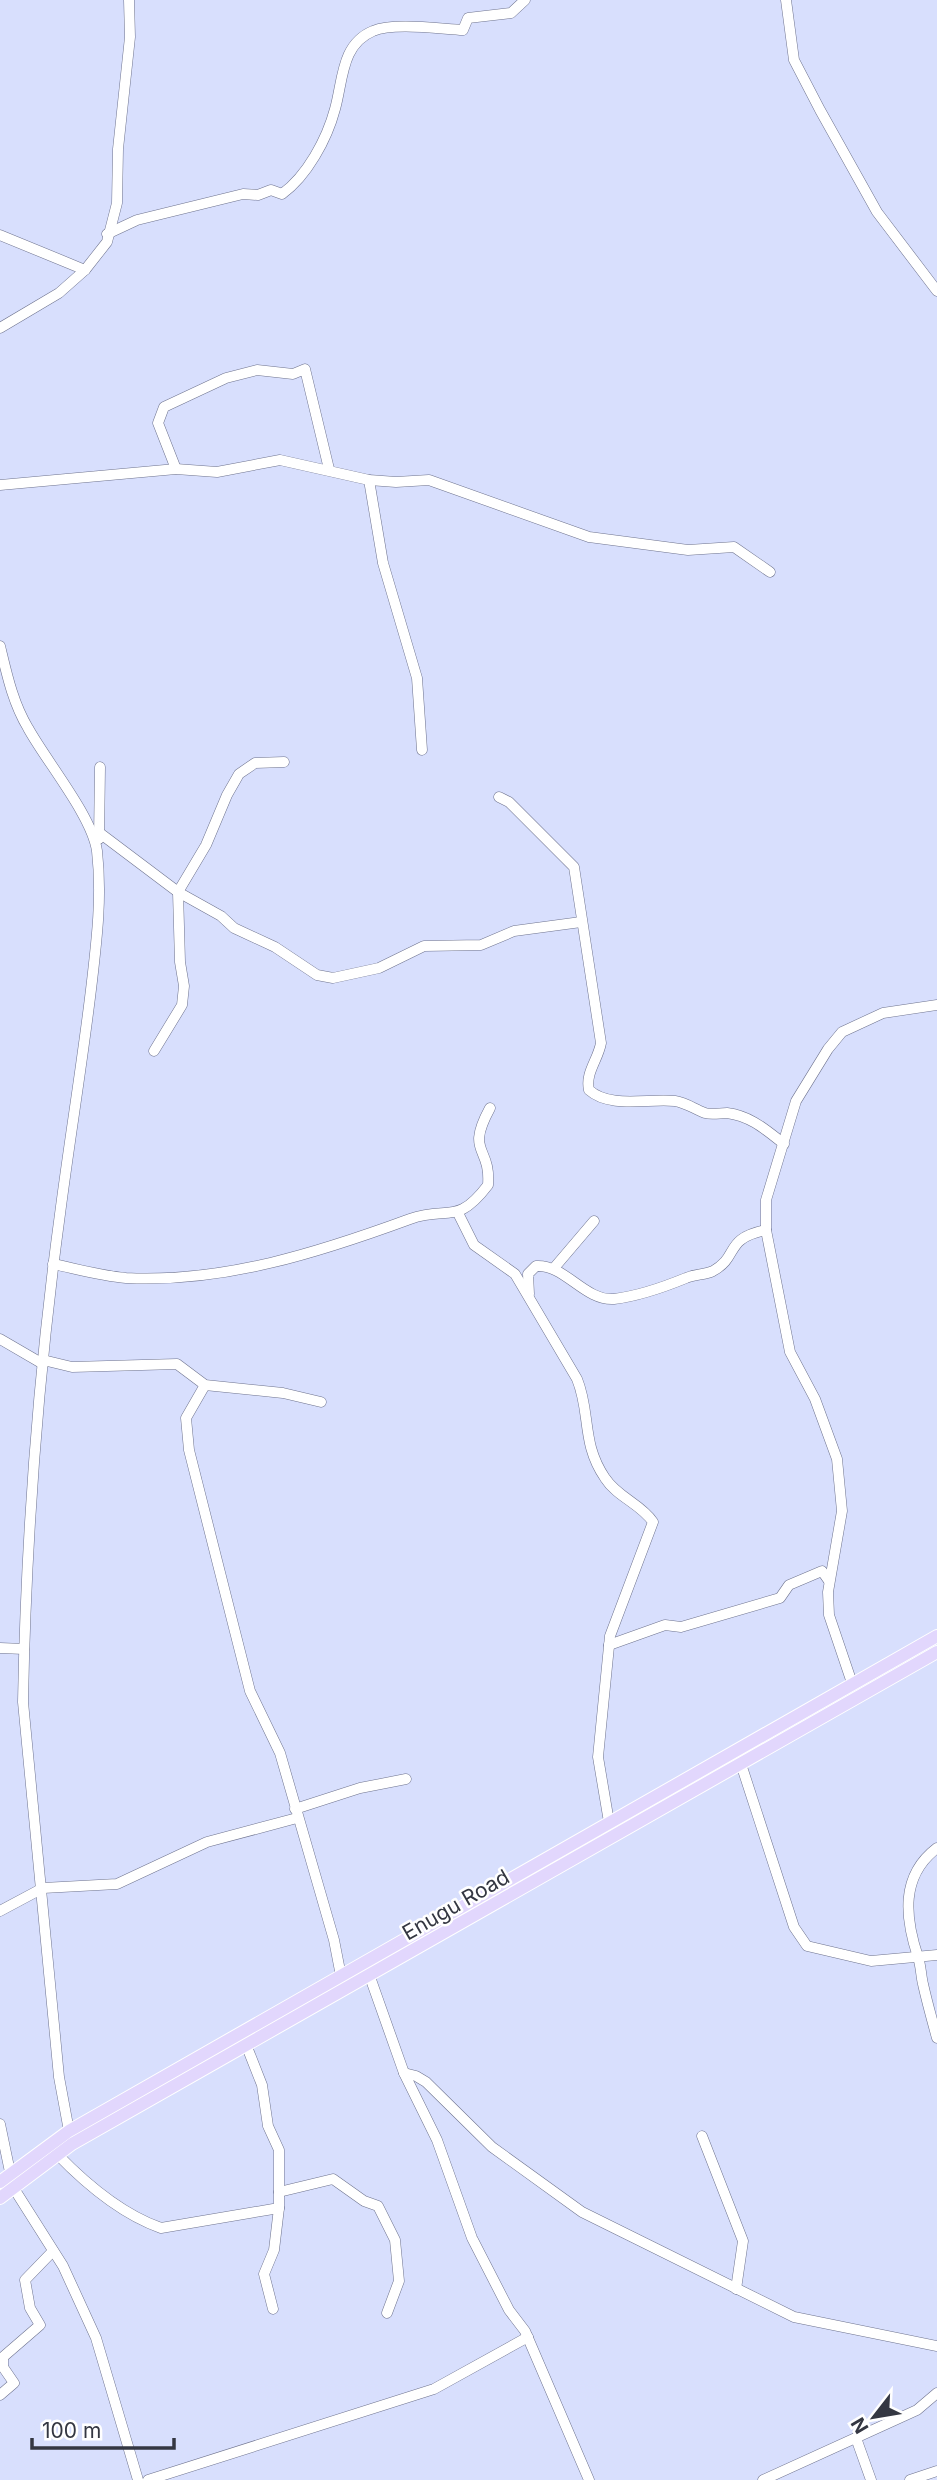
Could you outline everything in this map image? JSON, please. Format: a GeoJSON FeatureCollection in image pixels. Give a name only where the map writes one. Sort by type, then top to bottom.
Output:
{"type":"FeatureCollection","features":[{"type":"Feature","properties":{"kind":"main road"},"geometry":{"type":"LineString","coordinates":[[8,2180],[69,2131],[937,1636]]}},
{"type":"Feature","properties":{"kind":"main road","name":"Enugu Road"},"geometry":{"type":"LineString","coordinates":[[0,2198],[8,2180],[247,2047],[937,1652]]}},
{"type":"Feature","properties":{"kind":"street"},"geometry":{"type":"LineString","coordinates":[[0,328],[59,293],[85,270],[107,242],[117,203],[118,149],[130,37],[129,0]]}},
{"type":"Feature","properties":{"kind":"street"},"geometry":{"type":"LineString","coordinates":[[107,234],[137,220],[243,194],[258,195],[271,190],[282,194],[293,186],[310,162],[335,109],[347,59],[362,36],[385,28],[464,30],[468,18],[511,13],[525,0]]}},
{"type":"Feature","properties":{"kind":"street"},"geometry":{"type":"LineString","coordinates":[[786,0],[794,60],[877,212],[937,291]]}},
{"type":"Feature","properties":{"kind":"street"},"geometry":{"type":"LineString","coordinates":[[0,236],[85,270]]}},
{"type":"Feature","properties":{"kind":"street"},"geometry":{"type":"LineString","coordinates":[[176,469],[158,424],[164,407],[226,378],[257,370],[293,374],[305,369],[329,469]]}},
{"type":"Feature","properties":{"kind":"street"},"geometry":{"type":"LineString","coordinates":[[0,485],[176,469],[217,472],[280,460],[369,480],[429,480],[589,537],[688,550],[734,547],[770,572]]}},
{"type":"Feature","properties":{"kind":"street"},"geometry":{"type":"LineString","coordinates":[[369,480],[383,562],[417,678],[422,750]]}},
{"type":"Feature","properties":{"kind":"street"},"geometry":{"type":"LineString","coordinates":[[0,646],[5,688],[83,817],[96,846],[101,890],[79,1090],[53,1264],[36,1413],[28,1525],[24,1650],[23,1702],[43,1888],[59,2077],[69,2131]]}},
{"type":"Feature","properties":{"kind":"street"},"geometry":{"type":"LineString","coordinates":[[154,1051],[182,1005],[184,986],[180,962],[177,892],[206,845],[226,795],[239,774],[255,763],[284,762]]}},
{"type":"Feature","properties":{"kind":"street"},"geometry":{"type":"LineString","coordinates":[[96,846],[101,834],[100,767]]}},
{"type":"Feature","properties":{"kind":"street"},"geometry":{"type":"LineString","coordinates":[[499,797],[509,802],[574,867],[601,1043],[598,1060],[587,1077],[589,1090],[594,1094],[624,1100],[674,1101],[693,1105],[706,1113],[727,1114],[755,1121],[784,1144]]}},
{"type":"Feature","properties":{"kind":"street"},"geometry":{"type":"LineString","coordinates":[[101,834],[177,892],[221,916],[234,928],[275,947],[298,965],[317,975],[333,978],[379,968],[424,946],[481,945],[514,931],[581,922]]}},
{"type":"Feature","properties":{"kind":"street"},"geometry":{"type":"LineString","coordinates":[[852,1683],[829,1615],[830,1581],[842,1511],[837,1459],[815,1399],[790,1352],[766,1230],[766,1200],[796,1101],[828,1049],[842,1032],[853,1024],[891,1011],[937,1005]]}},
{"type":"Feature","properties":{"kind":"street"},"geometry":{"type":"LineString","coordinates":[[53,1264],[123,1278],[235,1270],[288,1259],[369,1236],[414,1217],[458,1213],[488,1185],[489,1171],[477,1140],[479,1128],[490,1108]]}},
{"type":"Feature","properties":{"kind":"street"},"geometry":{"type":"LineString","coordinates":[[458,1213],[474,1245],[515,1274],[577,1379],[583,1394],[585,1432],[598,1466],[615,1493],[653,1522],[608,1645],[598,1757],[609,1822]]}},
{"type":"Feature","properties":{"kind":"street"},"geometry":{"type":"LineString","coordinates":[[554,1268],[594,1221]]}},
{"type":"Feature","properties":{"kind":"street"},"geometry":{"type":"LineString","coordinates":[[530,1298],[527,1281],[530,1269],[543,1265],[554,1268],[595,1294],[612,1299],[673,1286],[688,1277],[713,1270],[741,1237],[766,1230]]}},
{"type":"Feature","properties":{"kind":"street"},"geometry":{"type":"LineString","coordinates":[[0,1339],[43,1362],[72,1367],[177,1364],[205,1385],[283,1392],[321,1402]]}},
{"type":"Feature","properties":{"kind":"street"},"geometry":{"type":"LineString","coordinates":[[205,1385],[186,1418],[189,1450],[250,1690],[280,1753],[334,1940],[341,1976]]}},
{"type":"Feature","properties":{"kind":"street"},"geometry":{"type":"LineString","coordinates":[[608,1645],[665,1625],[681,1627],[780,1598],[789,1585],[822,1571],[830,1581]]}},
{"type":"Feature","properties":{"kind":"street"},"geometry":{"type":"LineString","coordinates":[[0,1648],[24,1650]]}},
{"type":"Feature","properties":{"kind":"street"},"geometry":{"type":"LineString","coordinates":[[741,1763],[794,1927],[807,1946],[871,1961],[937,1955]]}},
{"type":"Feature","properties":{"kind":"street"},"geometry":{"type":"LineString","coordinates":[[0,1911],[43,1888],[117,1884],[207,1842],[296,1813],[360,1788],[406,1779]]}},
{"type":"Feature","properties":{"kind":"street"},"geometry":{"type":"LineString","coordinates":[[937,1848],[923,1859],[910,1884],[909,1920],[912,1944],[919,1958],[937,2038]]}},
{"type":"Feature","properties":{"kind":"street"},"geometry":{"type":"LineString","coordinates":[[370,1977],[404,2073],[437,2140],[472,2238],[509,2310],[528,2337],[589,2480]]}},
{"type":"Feature","properties":{"kind":"street"},"geometry":{"type":"LineString","coordinates":[[247,2047],[262,2085],[268,2126],[279,2150],[279,2207],[274,2250],[264,2274],[273,2309]]}},
{"type":"Feature","properties":{"kind":"street"},"geometry":{"type":"LineString","coordinates":[[404,2073],[426,2082],[492,2147],[582,2212],[794,2317],[937,2346]]}},
{"type":"Feature","properties":{"kind":"street"},"geometry":{"type":"LineString","coordinates":[[0,2124],[8,2180],[53,2251],[96,2338],[138,2480]]}},
{"type":"Feature","properties":{"kind":"street"},"geometry":{"type":"LineString","coordinates":[[702,2136],[743,2241],[736,2289]]}},
{"type":"Feature","properties":{"kind":"street"},"geometry":{"type":"LineString","coordinates":[[57,2154],[84,2181],[142,2221],[161,2228],[279,2207]]}},
{"type":"Feature","properties":{"kind":"street"},"geometry":{"type":"LineString","coordinates":[[279,2192],[332,2179],[364,2201],[378,2206],[395,2240],[399,2281],[387,2313]]}},
{"type":"Feature","properties":{"kind":"street"},"geometry":{"type":"LineString","coordinates":[[0,2395],[14,2383],[3,2367],[3,2357],[40,2325],[30,2308],[26,2280],[53,2251]]}},
{"type":"Feature","properties":{"kind":"street"},"geometry":{"type":"LineString","coordinates":[[148,2480],[434,2389],[528,2337]]}},
{"type":"Feature","properties":{"kind":"street"},"geometry":{"type":"LineString","coordinates":[[763,2480],[917,2410],[937,2393]]}},
{"type":"Feature","properties":{"kind":"street"},"geometry":{"type":"LineString","coordinates":[[856,2438],[871,2480]]}},
{"type":"Feature","properties":{"kind":"street"},"geometry":{"type":"LineString","coordinates":[[910,2480],[937,2471]]}}]}
